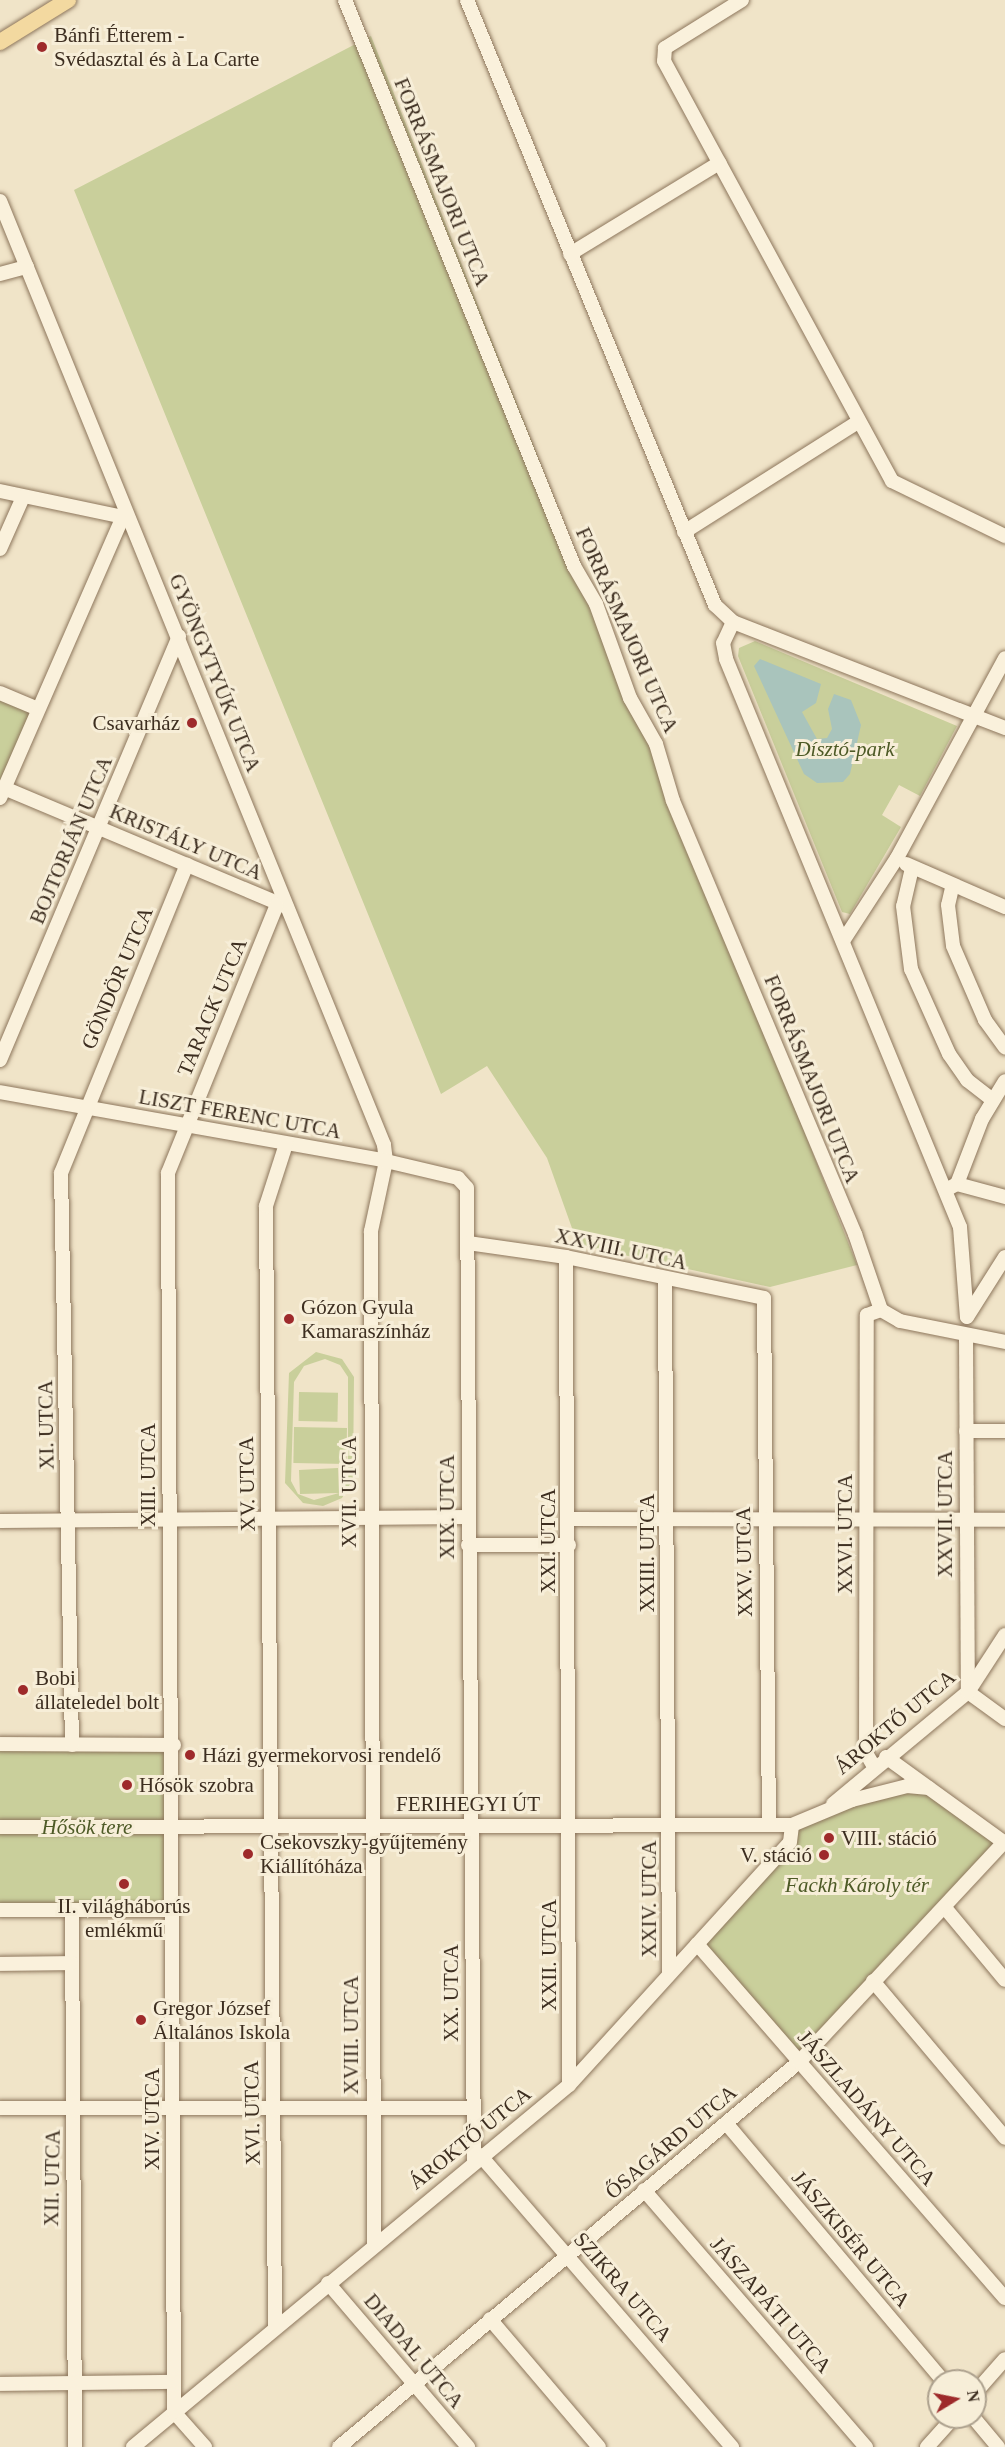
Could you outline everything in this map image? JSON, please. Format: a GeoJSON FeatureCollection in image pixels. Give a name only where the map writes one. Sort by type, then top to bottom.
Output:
{"type":"FeatureCollection","features":[{"type":"Feature","properties":{"kind":"main road"},"geometry":{"type":"LineString","coordinates":[[0,42],[68,0]]}},
{"type":"Feature","properties":{"kind":"street","name":"FORRÁSMAJORI UTCA"},"geometry":{"type":"LineString","coordinates":[[345,0],[574,566],[596,604],[630,698],[656,744],[673,801],[855,1234],[880,1310]]}},
{"type":"Feature","properties":{"kind":"street"},"geometry":{"type":"LineString","coordinates":[[467,0],[715,606],[733,622],[1005,728]]}},
{"type":"Feature","properties":{"kind":"street"},"geometry":{"type":"LineString","coordinates":[[742,0],[666,48],[664,61],[858,422],[903,491],[1005,536]]}},
{"type":"Feature","properties":{"kind":"street"},"geometry":{"type":"LineString","coordinates":[[570,255],[719,163]]}},
{"type":"Feature","properties":{"kind":"street","name":"GYÖNGYTYÚK UTCA"},"geometry":{"type":"LineString","coordinates":[[0,201],[125,519],[179,636],[281,905],[386,1161]]}},
{"type":"Feature","properties":{"kind":"street"},"geometry":{"type":"LineString","coordinates":[[0,274],[27,267]]}},
{"type":"Feature","properties":{"kind":"street"},"geometry":{"type":"LineString","coordinates":[[684,532],[858,422]]}},
{"type":"Feature","properties":{"kind":"street"},"geometry":{"type":"LineString","coordinates":[[0,491],[125,519],[2,793]]}},
{"type":"Feature","properties":{"kind":"street"},"geometry":{"type":"LineString","coordinates":[[0,549],[23,496]]}},
{"type":"Feature","properties":{"kind":"street"},"geometry":{"type":"LineString","coordinates":[[733,622],[723,643],[726,659],[843,941],[951,1187],[960,1227],[967,1317],[1005,1257]]}},
{"type":"Feature","properties":{"kind":"street","name":"BOJTORJÁN UTCA"},"geometry":{"type":"LineString","coordinates":[[0,1060],[179,636]]}},
{"type":"Feature","properties":{"kind":"street"},"geometry":{"type":"LineString","coordinates":[[843,941],[897,858],[1005,658]]}},
{"type":"Feature","properties":{"kind":"street"},"geometry":{"type":"LineString","coordinates":[[0,693],[38,709]]}},
{"type":"Feature","properties":{"kind":"street","name":"KRISTÁLY UTCA"},"geometry":{"type":"LineString","coordinates":[[2,793],[99,827],[281,905]]}},
{"type":"Feature","properties":{"kind":"street"},"geometry":{"type":"LineString","coordinates":[[897,858],[952,888],[1005,907]]}},
{"type":"Feature","properties":{"kind":"street","name":"GÖNDÖR UTCA"},"geometry":{"type":"LineString","coordinates":[[84,1108],[187,865]]}},
{"type":"Feature","properties":{"kind":"street"},"geometry":{"type":"LineString","coordinates":[[912,868],[903,906],[911,969],[949,1054],[967,1080],[991,1099]]}},
{"type":"Feature","properties":{"kind":"street"},"geometry":{"type":"LineString","coordinates":[[952,888],[948,905],[953,946],[985,1020],[1005,1048]]}},
{"type":"Feature","properties":{"kind":"street","name":"TARACK UTCA"},"geometry":{"type":"LineString","coordinates":[[185,1126],[281,905]]}},
{"type":"Feature","properties":{"kind":"street"},"geometry":{"type":"LineString","coordinates":[[951,1187],[991,1099],[1005,1081]]}},
{"type":"Feature","properties":{"kind":"street","name":"LISZT FERENC UTCA"},"geometry":{"type":"LineString","coordinates":[[0,1092],[386,1161],[458,1178],[467,1188]]}},
{"type":"Feature","properties":{"kind":"street","name":"XI. UTCA"},"geometry":{"type":"LineString","coordinates":[[72,1745],[61,1173],[84,1108]]}},
{"type":"Feature","properties":{"kind":"street","name":"XIII. UTCA"},"geometry":{"type":"LineString","coordinates":[[172,1827],[174,1745],[169,1518],[168,1173],[185,1126]]}},
{"type":"Feature","properties":{"kind":"street","name":"XV. UTCA"},"geometry":{"type":"LineString","coordinates":[[271,1826],[266,1206],[286,1144]]}},
{"type":"Feature","properties":{"kind":"street","name":"XVII. UTCA"},"geometry":{"type":"LineString","coordinates":[[372,1825],[369,1517],[371,1231],[386,1161]]}},
{"type":"Feature","properties":{"kind":"street"},"geometry":{"type":"LineString","coordinates":[[951,1187],[1005,1197]]}},
{"type":"Feature","properties":{"kind":"street","name":"XIX. UTCA"},"geometry":{"type":"LineString","coordinates":[[467,1188],[468,1545],[472,1825]]}},
{"type":"Feature","properties":{"kind":"street","name":"XXVIII. UTCA"},"geometry":{"type":"LineString","coordinates":[[468,1244],[566,1257],[665,1282],[764,1298]]}},
{"type":"Feature","properties":{"kind":"street","name":"XXI. UTCA"},"geometry":{"type":"LineString","coordinates":[[566,1257],[571,1825]]}},
{"type":"Feature","properties":{"kind":"street","name":"XXIII. UTCA"},"geometry":{"type":"LineString","coordinates":[[665,1282],[670,1825]]}},
{"type":"Feature","properties":{"kind":"street","name":"XXV. UTCA"},"geometry":{"type":"LineString","coordinates":[[764,1298],[764,1516],[769,1825]]}},
{"type":"Feature","properties":{"kind":"street"},"geometry":{"type":"LineString","coordinates":[[880,1310],[900,1321],[1005,1342]]}},
{"type":"Feature","properties":{"kind":"street","name":"XXVI. UTCA"},"geometry":{"type":"LineString","coordinates":[[873,1765],[866,1753],[867,1315],[880,1310]]}},
{"type":"Feature","properties":{"kind":"street","name":"XXVII. UTCA"},"geometry":{"type":"LineString","coordinates":[[966,1336],[968,1692]]}},
{"type":"Feature","properties":{"kind":"street"},"geometry":{"type":"LineString","coordinates":[[966,1431],[1005,1431]]}},
{"type":"Feature","properties":{"kind":"street"},"geometry":{"type":"LineString","coordinates":[[568,1519],[764,1516],[1005,1520]]}},
{"type":"Feature","properties":{"kind":"street"},"geometry":{"type":"LineString","coordinates":[[0,1521],[468,1517]]}},
{"type":"Feature","properties":{"kind":"street"},"geometry":{"type":"LineString","coordinates":[[468,1545],[568,1545]]}},
{"type":"Feature","properties":{"kind":"street","name":"ÁROKTŐ UTCA"},"geometry":{"type":"LineString","coordinates":[[828,1809],[873,1765],[968,1692],[1005,1635]]}},
{"type":"Feature","properties":{"kind":"street"},"geometry":{"type":"LineString","coordinates":[[968,1692],[1005,1719]]}},
{"type":"Feature","properties":{"kind":"street"},"geometry":{"type":"LineString","coordinates":[[0,1744],[174,1745]]}},
{"type":"Feature","properties":{"kind":"street"},"geometry":{"type":"LineString","coordinates":[[886,1757],[1004,1842]]}},
{"type":"Feature","properties":{"kind":"street","name":"FERIHEGYI ÚT"},"geometry":{"type":"LineString","coordinates":[[0,1827],[792,1825],[828,1809],[907,1786],[929,1788]]}},
{"type":"Feature","properties":{"kind":"street","name":"XVIII. UTCA"},"geometry":{"type":"LineString","coordinates":[[372,1825],[374,2245]]}},
{"type":"Feature","properties":{"kind":"street","name":"XX. UTCA"},"geometry":{"type":"LineString","coordinates":[[472,1825],[472,2108],[477,2157]]}},
{"type":"Feature","properties":{"kind":"street","name":"XXII. UTCA"},"geometry":{"type":"LineString","coordinates":[[569,2085],[571,1825]]}},
{"type":"Feature","properties":{"kind":"street","name":"XXIV. UTCA"},"geometry":{"type":"LineString","coordinates":[[669,1974],[670,1825]]}},
{"type":"Feature","properties":{"kind":"street","name":"ÁROKTŐ UTCA"},"geometry":{"type":"LineString","coordinates":[[133,2447],[477,2157],[569,2085],[790,1842],[792,1825]]}},
{"type":"Feature","properties":{"kind":"street","name":"XVI. UTCA"},"geometry":{"type":"LineString","coordinates":[[271,1826],[275,2327]]}},
{"type":"Feature","properties":{"kind":"street","name":"XIV. UTCA"},"geometry":{"type":"LineString","coordinates":[[172,1827],[174,2412]]}},
{"type":"Feature","properties":{"kind":"street","name":"ŐSAGÁRD UTCA"},"geometry":{"type":"LineString","coordinates":[[339,2447],[799,2062],[873,1981],[946,1909],[1004,1842]]}},
{"type":"Feature","properties":{"kind":"street"},"geometry":{"type":"LineString","coordinates":[[946,1909],[1005,1980]]}},
{"type":"Feature","properties":{"kind":"street"},"geometry":{"type":"LineString","coordinates":[[0,1910],[173,1910]]}},
{"type":"Feature","properties":{"kind":"street","name":"XII. UTCA"},"geometry":{"type":"LineString","coordinates":[[72,1910],[75,2447]]}},
{"type":"Feature","properties":{"kind":"street","name":"JÁSZLADÁNY UTCA"},"geometry":{"type":"LineString","coordinates":[[697,1944],[1005,2298]]}},
{"type":"Feature","properties":{"kind":"street"},"geometry":{"type":"LineString","coordinates":[[0,1964],[71,1963]]}},
{"type":"Feature","properties":{"kind":"street"},"geometry":{"type":"LineString","coordinates":[[873,1981],[1005,2138]]}},
{"type":"Feature","properties":{"kind":"street"},"geometry":{"type":"LineString","coordinates":[[0,2108],[472,2108]]}},
{"type":"Feature","properties":{"kind":"street","name":"JÁSZKISÉR UTCA"},"geometry":{"type":"LineString","coordinates":[[726,2123],[933,2369]]}},
{"type":"Feature","properties":{"kind":"street","name":"SZIKRA UTCA"},"geometry":{"type":"LineString","coordinates":[[477,2157],[569,2256],[732,2447]]}},
{"type":"Feature","properties":{"kind":"street","name":"JÁSZAPÁTI UTCA"},"geometry":{"type":"LineString","coordinates":[[644,2190],[866,2447]]}},
{"type":"Feature","properties":{"kind":"street","name":"DIADAL UTCA"},"geometry":{"type":"LineString","coordinates":[[328,2283],[468,2447]]}},
{"type":"Feature","properties":{"kind":"street"},"geometry":{"type":"LineString","coordinates":[[490,2319],[599,2447]]}},
{"type":"Feature","properties":{"kind":"street"},"geometry":{"type":"LineString","coordinates":[[987,2379],[1005,2359]]}},
{"type":"Feature","properties":{"kind":"street"},"geometry":{"type":"LineString","coordinates":[[0,2384],[174,2382]]}},
{"type":"Feature","properties":{"kind":"street"},"geometry":{"type":"LineString","coordinates":[[174,2412],[205,2447]]}},
{"type":"Feature","properties":{"kind":"street"},"geometry":{"type":"LineString","coordinates":[[927,2447],[943,2429]]}},
{"type":"Feature","properties":{"kind":"street"},"geometry":{"type":"LineString","coordinates":[[983,2429],[999,2447]]}},
{"type":"Feature","properties":{"kind":"green space"},"geometry":{"type":"Polygon","coordinates":[[[371,36],[857,1265],[770,1287],[578,1245],[547,1158],[487,1066],[441,1094],[74,190],[371,36]]]}},
{"type":"Feature","properties":{"kind":"green space","name":"Dísztó-park"},"geometry":{"type":"Polygon","coordinates":[[[755,641],[957,726],[920,796],[899,785],[882,815],[901,827],[850,914],[842,912],[738,656],[739,648],[755,641]]]}},
{"type":"Feature","properties":{"kind":"green space"},"geometry":{"type":"Polygon","coordinates":[[[0,693],[38,709],[0,798],[0,693]]]}},
{"type":"Feature","properties":{"kind":"green space"},"geometry":{"type":"Polygon","coordinates":[[[316,1352],[342,1359],[354,1377],[353,1479],[342,1498],[323,1506],[303,1503],[285,1483],[289,1373],[316,1352]],[[325,1359],[304,1366],[294,1382],[291,1481],[298,1494],[314,1500],[339,1493],[300,1494],[299,1470],[338,1468],[339,1492],[348,1476],[348,1377],[340,1365],[325,1359]]]}},
{"type":"Feature","properties":{"kind":"green space"},"geometry":{"type":"Polygon","coordinates":[[[299,1392],[338,1393],[337,1422],[298,1421],[299,1392]]]}},
{"type":"Feature","properties":{"kind":"green space"},"geometry":{"type":"Polygon","coordinates":[[[294,1427],[347,1428],[346,1464],[293,1463],[294,1427]]]}},
{"type":"Feature","properties":{"kind":"green space","name":"Hősök tere"},"geometry":{"type":"Polygon","coordinates":[[[0,1744],[174,1744],[174,1910],[0,1910],[0,1744]]]}},
{"type":"Feature","properties":{"kind":"green space","name":"Fackh Károly tér"},"geometry":{"type":"Polygon","coordinates":[[[917,1786],[1004,1842],[799,2062],[697,1944],[793,1833],[815,1817],[917,1786]]]}},
{"type":"Feature","properties":{"kind":"water"},"geometry":{"type":"Polygon","coordinates":[[[760,659],[821,684],[816,703],[802,712],[817,739],[827,738],[832,729],[828,709],[834,694],[851,700],[861,725],[850,774],[843,782],[817,783],[804,774],[754,666],[760,659]]]}},
{"type":"Feature","properties":{"kind":"place","name":"Bánfi Étterem - Svédasztal és à La Carte"},"geometry":{"type":"Point","coordinates":[42,47]}},
{"type":"Feature","properties":{"kind":"place","name":"Csavarház"},"geometry":{"type":"Point","coordinates":[192,723]}},
{"type":"Feature","properties":{"kind":"place","name":"Gózon Gyula Kamaraszínház"},"geometry":{"type":"Point","coordinates":[289,1319]}},
{"type":"Feature","properties":{"kind":"place","name":"Bobi állateledel bolt"},"geometry":{"type":"Point","coordinates":[23,1690]}},
{"type":"Feature","properties":{"kind":"place","name":"Házi gyermekorvosi rendelő"},"geometry":{"type":"Point","coordinates":[190,1755]}},
{"type":"Feature","properties":{"kind":"place","name":"Hősök szobra"},"geometry":{"type":"Point","coordinates":[127,1785]}},
{"type":"Feature","properties":{"kind":"place","name":"VIII. stáció"},"geometry":{"type":"Point","coordinates":[829,1838]}},
{"type":"Feature","properties":{"kind":"place","name":"Csekovszky-gyűjtemény Kiállítóháza"},"geometry":{"type":"Point","coordinates":[248,1854]}},
{"type":"Feature","properties":{"kind":"place","name":"V. stáció"},"geometry":{"type":"Point","coordinates":[824,1855]}},
{"type":"Feature","properties":{"kind":"place","name":"II. világháborús emlékmű"},"geometry":{"type":"Point","coordinates":[124,1884]}},
{"type":"Feature","properties":{"kind":"place","name":"Gregor József Általános Iskola"},"geometry":{"type":"Point","coordinates":[141,2020]}}]}
